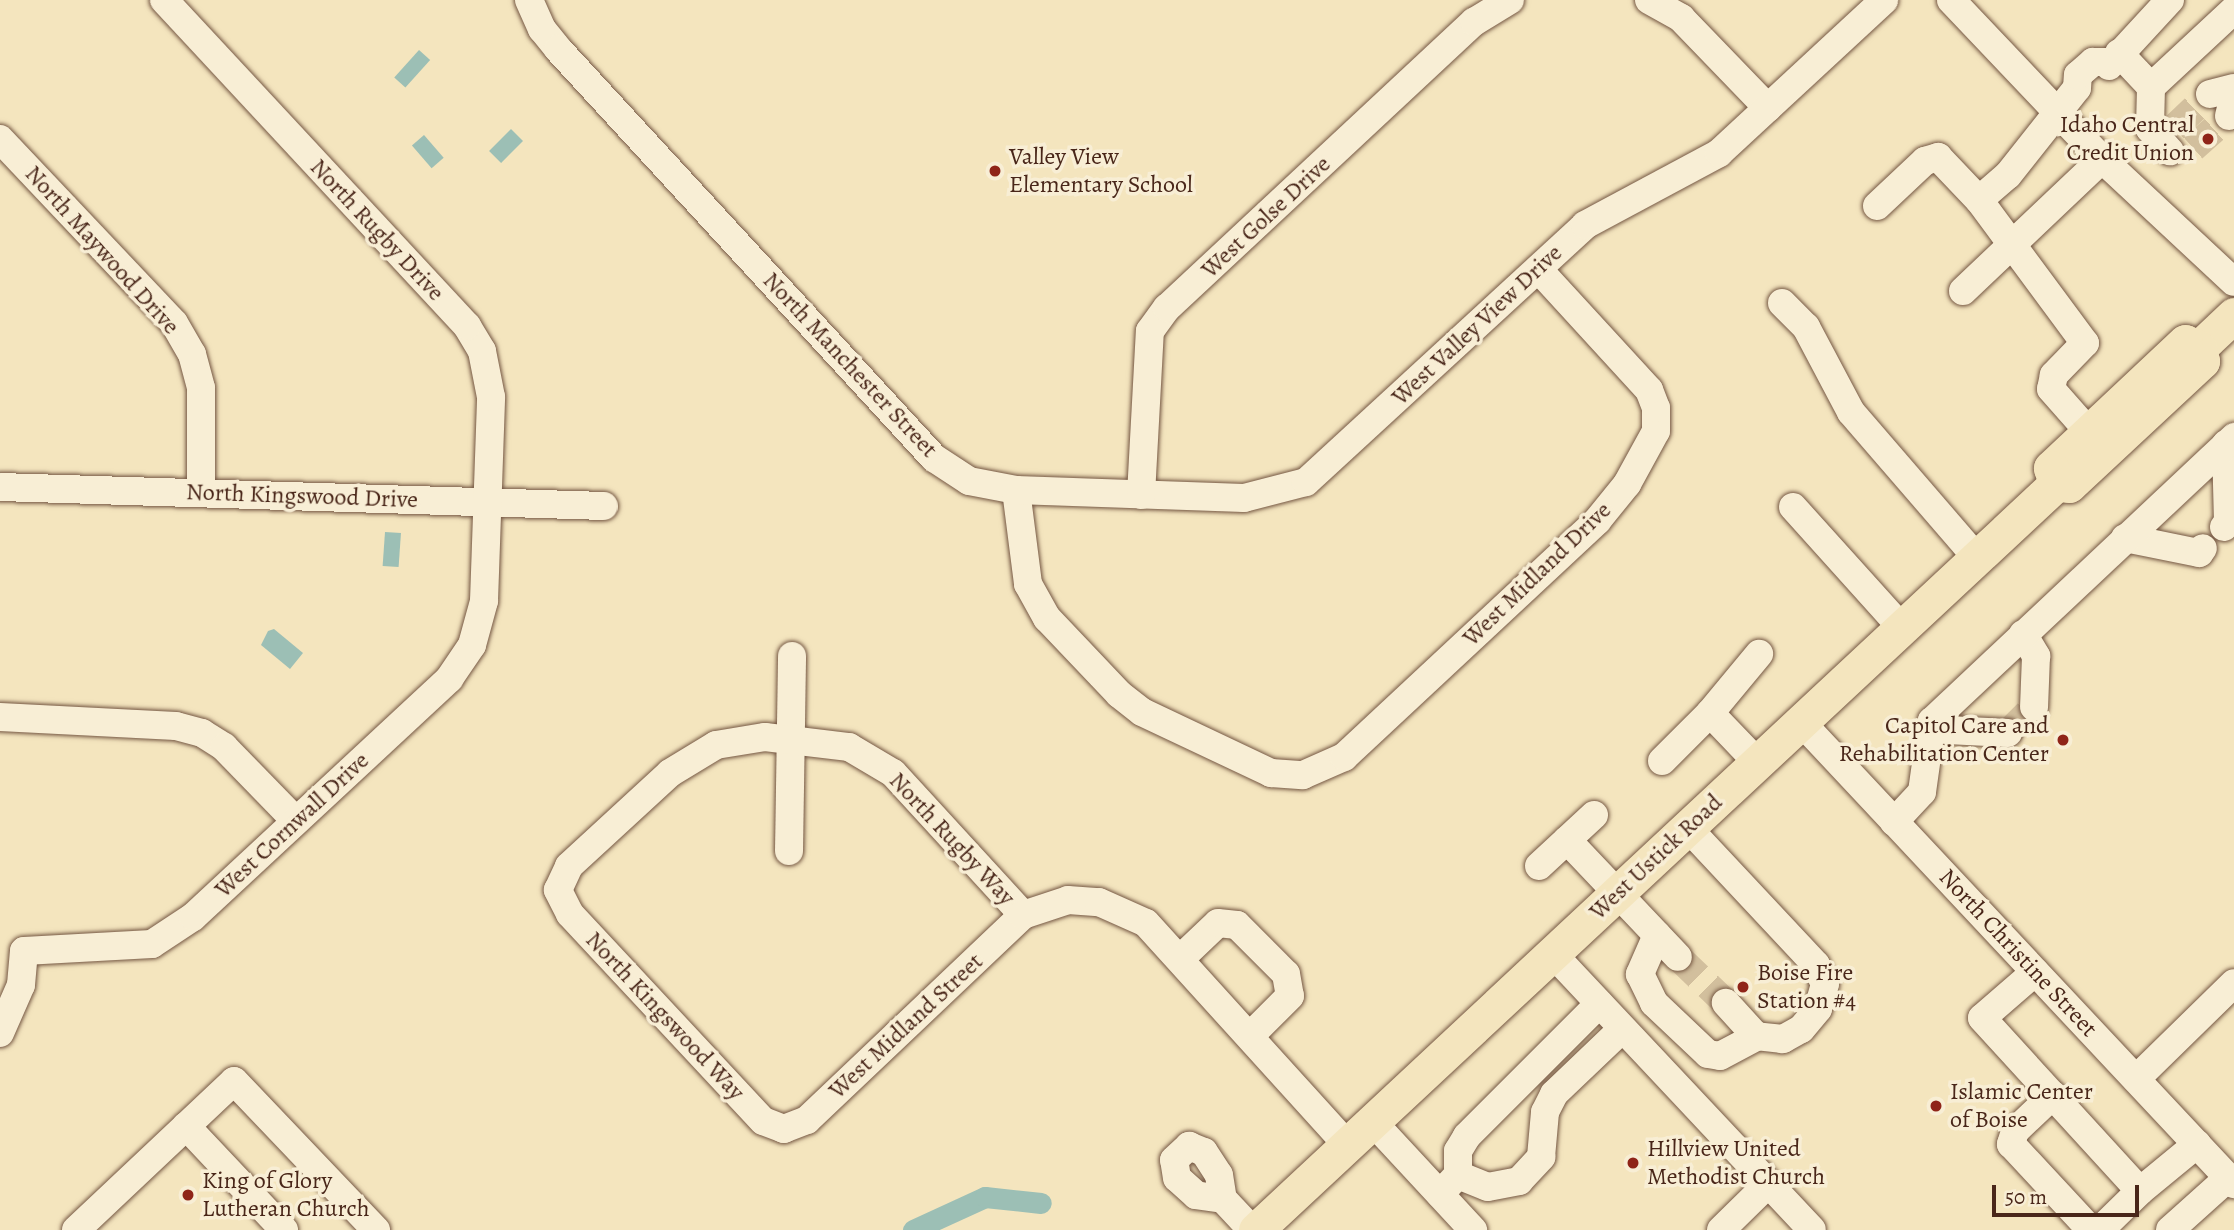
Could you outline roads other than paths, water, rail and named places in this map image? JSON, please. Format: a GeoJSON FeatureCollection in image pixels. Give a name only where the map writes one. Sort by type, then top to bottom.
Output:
{"type":"FeatureCollection","features":[{"type":"Feature","properties":{"kind":"main road","name":"West Ustick Road"},"geometry":{"type":"LineString","coordinates":[[2199,348],[2234,315]]}},
{"type":"Feature","properties":{"kind":"main road","name":"West Ustick Road"},"geometry":{"type":"LineString","coordinates":[[2056,484],[2051,468],[2185,342],[2199,348]]}},
{"type":"Feature","properties":{"kind":"main road","name":"West Ustick Road"},"geometry":{"type":"LineString","coordinates":[[1254,1230],[2056,484],[2069,485],[2202,361],[2199,348]]}},
{"type":"Feature","properties":{"kind":"street","name":"North Rugby Drive"},"geometry":{"type":"LineString","coordinates":[[164,0],[467,326],[482,351],[491,397],[487,502]]}},
{"type":"Feature","properties":{"kind":"street","name":"North Manchester Street"},"geometry":{"type":"LineString","coordinates":[[529,0],[542,29],[558,49],[934,458],[969,481],[1016,490]]}},
{"type":"Feature","properties":{"kind":"street","name":"West Golse Drive"},"geometry":{"type":"LineString","coordinates":[[1141,495],[1146,355],[1156,323],[1474,22],[1510,0]]}},
{"type":"Feature","properties":{"kind":"street"},"geometry":{"type":"LineString","coordinates":[[1649,0],[1681,18],[1769,108]]}},
{"type":"Feature","properties":{"kind":"street","name":"West Valley View Drive"},"geometry":{"type":"LineString","coordinates":[[1016,490],[1244,498],[1306,482],[1585,225],[1617,204],[1686,175],[1719,153],[1884,0]]}},
{"type":"Feature","properties":{"kind":"street"},"geometry":{"type":"LineString","coordinates":[[1951,0],[2102,159],[2234,282]]}},
{"type":"Feature","properties":{"kind":"street"},"geometry":{"type":"LineString","coordinates":[[1979,200],[2008,175],[2056,111],[2077,88],[2078,75],[2093,62],[2114,58],[2170,0]]}},
{"type":"Feature","properties":{"kind":"street"},"geometry":{"type":"LineString","coordinates":[[2180,141],[2150,129],[2151,87],[2234,10]]}},
{"type":"Feature","properties":{"kind":"street"},"geometry":{"type":"LineString","coordinates":[[2114,58],[2151,87]]}},
{"type":"Feature","properties":{"kind":"street","name":"North Maywood Drive"},"geometry":{"type":"LineString","coordinates":[[0,139],[174,323],[192,354],[201,388],[201,493]]}},
{"type":"Feature","properties":{"kind":"street"},"geometry":{"type":"LineString","coordinates":[[1877,206],[1925,161],[1938,157],[1979,200],[2085,343],[2054,375],[2051,389],[2089,432]]}},
{"type":"Feature","properties":{"kind":"street"},"geometry":{"type":"LineString","coordinates":[[1963,291],[2015,246],[2102,159]]}},
{"type":"Feature","properties":{"kind":"street","name":"West Midland Drive"},"geometry":{"type":"LineString","coordinates":[[1016,490],[1028,584],[1047,618],[1119,694],[1142,712],[1271,773],[1303,775],[1343,757],[1597,521],[1627,484],[1656,431],[1656,408],[1649,390],[1538,268]]}},
{"type":"Feature","properties":{"kind":"street"},"geometry":{"type":"LineString","coordinates":[[1782,303],[1806,327],[1851,412],[1977,558]]}},
{"type":"Feature","properties":{"kind":"street"},"geometry":{"type":"LineString","coordinates":[[2224,527],[2228,522],[2230,440]]}},
{"type":"Feature","properties":{"kind":"street"},"geometry":{"type":"LineString","coordinates":[[1894,822],[1922,792],[1932,721],[2230,440]]}},
{"type":"Feature","properties":{"kind":"street","name":"North Kingswood Drive"},"geometry":{"type":"LineString","coordinates":[[0,487],[604,506]]}},
{"type":"Feature","properties":{"kind":"street","name":"West Cornwall Drive"},"geometry":{"type":"LineString","coordinates":[[0,1033],[21,985],[12,950],[152,944],[193,917],[449,679],[472,645],[484,601],[487,502]]}},
{"type":"Feature","properties":{"kind":"street"},"geometry":{"type":"LineString","coordinates":[[1793,507],[1902,628]]}},
{"type":"Feature","properties":{"kind":"street"},"geometry":{"type":"LineString","coordinates":[[2125,538],[2199,553],[2203,548]]}},
{"type":"Feature","properties":{"kind":"street"},"geometry":{"type":"LineString","coordinates":[[2023,634],[2036,656],[2034,707]]}},
{"type":"Feature","properties":{"kind":"street"},"geometry":{"type":"LineString","coordinates":[[1662,761],[1710,713],[1759,654]]}},
{"type":"Feature","properties":{"kind":"street"},"geometry":{"type":"LineString","coordinates":[[789,851],[792,656]]}},
{"type":"Feature","properties":{"kind":"street"},"geometry":{"type":"LineString","coordinates":[[1710,713],[1757,762]]}},
{"type":"Feature","properties":{"kind":"street"},"geometry":{"type":"LineString","coordinates":[[0,717],[176,726],[202,733],[224,747],[296,821]]}},
{"type":"Feature","properties":{"kind":"street"},"geometry":{"type":"LineString","coordinates":[[1932,721],[1947,730],[2008,733]]}},
{"type":"Feature","properties":{"kind":"street","name":"North Christine Street"},"geometry":{"type":"LineString","coordinates":[[1801,723],[2231,1181]]}},
{"type":"Feature","properties":{"kind":"street","name":"North Rugby Way"},"geometry":{"type":"LineString","coordinates":[[558,890],[569,866],[670,773],[716,746],[765,737],[849,747],[893,773],[1023,915],[1068,900],[1099,901],[1146,923],[1251,1035],[1348,1145]]}},
{"type":"Feature","properties":{"kind":"street"},"geometry":{"type":"LineString","coordinates":[[1539,866],[1594,814]]}},
{"type":"Feature","properties":{"kind":"street"},"geometry":{"type":"LineString","coordinates":[[1657,935],[1640,974],[1643,988],[1662,1011],[1708,1054],[1720,1056],[1757,1036],[1783,1039],[1801,1029],[1818,1009],[1825,984],[1816,965],[1688,828]]}},
{"type":"Feature","properties":{"kind":"street"},"geometry":{"type":"LineString","coordinates":[[1567,840],[1678,957]]}},
{"type":"Feature","properties":{"kind":"street","name":"North Kingswood Way"},"geometry":{"type":"LineString","coordinates":[[558,890],[570,914],[763,1121],[784,1129]]}},
{"type":"Feature","properties":{"kind":"street","name":"West Midland Street"},"geometry":{"type":"LineString","coordinates":[[784,1129],[807,1120],[1023,915]]}},
{"type":"Feature","properties":{"kind":"street"},"geometry":{"type":"LineString","coordinates":[[1180,959],[1218,923],[1237,925],[1286,974],[1290,996],[1251,1035]]}},
{"type":"Feature","properties":{"kind":"street"},"geometry":{"type":"LineString","coordinates":[[1553,954],[1812,1230]]}},
{"type":"Feature","properties":{"kind":"street"},"geometry":{"type":"LineString","coordinates":[[2035,972],[1982,1018],[2140,1191]]}},
{"type":"Feature","properties":{"kind":"street"},"geometry":{"type":"LineString","coordinates":[[2136,1079],[2234,983]]}},
{"type":"Feature","properties":{"kind":"street"},"geometry":{"type":"LineString","coordinates":[[1726,1003],[1757,1036]]}},
{"type":"Feature","properties":{"kind":"street"},"geometry":{"type":"LineString","coordinates":[[1449,1184],[1458,1151],[1467,1136],[1599,1004]]}},
{"type":"Feature","properties":{"kind":"street"},"geometry":{"type":"LineString","coordinates":[[1449,1184],[1488,1187],[1519,1181],[1541,1157],[1545,1112],[1554,1094],[1622,1029]]}},
{"type":"Feature","properties":{"kind":"street"},"geometry":{"type":"LineString","coordinates":[[76,1230],[234,1081],[376,1230]]}},
{"type":"Feature","properties":{"kind":"street"},"geometry":{"type":"LineString","coordinates":[[2053,1095],[2015,1131],[2011,1144],[2091,1230]]}},
{"type":"Feature","properties":{"kind":"street"},"geometry":{"type":"LineString","coordinates":[[1372,1121],[1449,1184],[1473,1230]]}},
{"type":"Feature","properties":{"kind":"street"},"geometry":{"type":"LineString","coordinates":[[186,1126],[284,1230]]}},
{"type":"Feature","properties":{"kind":"street"},"geometry":{"type":"LineString","coordinates":[[2100,1230],[2140,1191],[2197,1144]]}},
{"type":"Feature","properties":{"kind":"street"},"geometry":{"type":"LineString","coordinates":[[2169,1230],[2231,1181]]}},
{"type":"Feature","properties":{"kind":"street"},"geometry":{"type":"LineString","coordinates":[[1737,1225],[1768,1184]]}},
{"type":"Feature","properties":{"kind":"street"},"geometry":{"type":"LineString","coordinates":[[1223,1199],[1254,1230]]}},
{"type":"Feature","properties":{"kind":"water"},"geometry":{"type":"Polygon","coordinates":[[[419,50],[430,60],[405,88],[394,77],[419,50]]]}},
{"type":"Feature","properties":{"kind":"water"},"geometry":{"type":"Polygon","coordinates":[[[511,129],[523,141],[501,163],[489,151],[511,129]]]}},
{"type":"Feature","properties":{"kind":"water"},"geometry":{"type":"Polygon","coordinates":[[[424,135],[444,158],[432,168],[412,145],[424,135]]]}},
{"type":"Feature","properties":{"kind":"water"},"geometry":{"type":"Polygon","coordinates":[[[385,532],[401,533],[399,567],[383,566],[385,532]]]}},
{"type":"Feature","properties":{"kind":"water"},"geometry":{"type":"Polygon","coordinates":[[[274,629],[303,653],[290,669],[261,645],[268,631],[274,629]]]}},
{"type":"Feature","properties":{"kind":"waterway"},"geometry":{"type":"LineString","coordinates":[[913,1230],[985,1197],[1041,1203]]}},
{"type":"Feature","properties":{"kind":"tunnel"},"geometry":{"type":"LineString","coordinates":[[2174,128],[2210,94]]}},
{"type":"Feature","properties":{"kind":"tunnel"},"geometry":{"type":"LineString","coordinates":[[2193,148],[2229,116]]}},
{"type":"Feature","properties":{"kind":"tunnel"},"geometry":{"type":"LineString","coordinates":[[2008,733],[2034,707]]}},
{"type":"Feature","properties":{"kind":"tunnel"},"geometry":{"type":"LineString","coordinates":[[1678,957],[1726,1003]]}},
{"type":"Feature","properties":{"kind":"place","name":"Idaho Central Credit Union"},"geometry":{"type":"Point","coordinates":[2208,139]}},
{"type":"Feature","properties":{"kind":"place","name":"Valley View Elementary School"},"geometry":{"type":"Point","coordinates":[995,171]}},
{"type":"Feature","properties":{"kind":"place","name":"Capitol Care and Rehabilitation Center"},"geometry":{"type":"Point","coordinates":[2063,740]}},
{"type":"Feature","properties":{"kind":"place","name":"Boise Fire Station #4"},"geometry":{"type":"Point","coordinates":[1743,987]}},
{"type":"Feature","properties":{"kind":"place","name":"Islamic Center of Boise"},"geometry":{"type":"Point","coordinates":[1936,1106]}},
{"type":"Feature","properties":{"kind":"place","name":"Hillview United Methodist Church"},"geometry":{"type":"Point","coordinates":[1633,1163]}},
{"type":"Feature","properties":{"kind":"place","name":"King of Glory Lutheran Church"},"geometry":{"type":"Point","coordinates":[188,1195]}}]}
